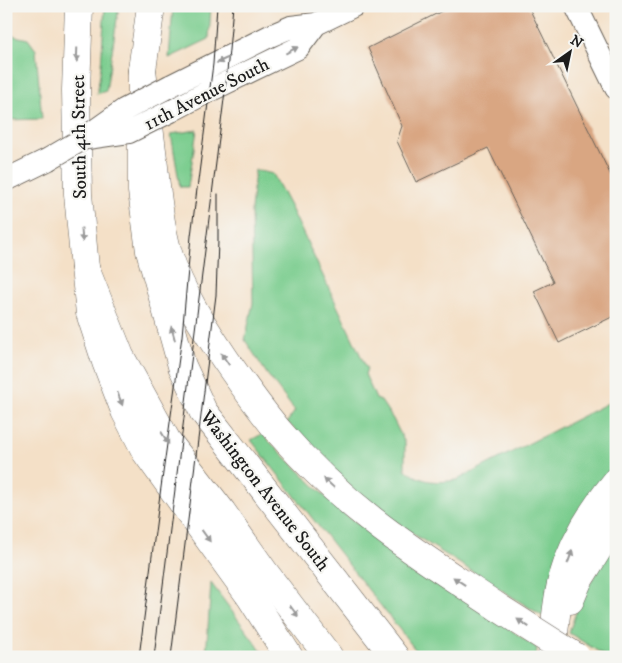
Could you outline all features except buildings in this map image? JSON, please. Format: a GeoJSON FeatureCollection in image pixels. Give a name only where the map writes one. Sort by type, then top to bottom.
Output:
{"type":"FeatureCollection","features":[{"type":"Feature","properties":{"kind":"main road","name":"South 4th Street"},"geometry":{"type":"LineString","coordinates":[[79,6],[76,90],[78,194],[90,313],[125,412],[146,452],[250,596],[289,657]]}},
{"type":"Feature","properties":{"kind":"main road"},"geometry":{"type":"LineString","coordinates":[[151,6],[142,70],[160,216],[168,253],[177,276],[190,303],[210,336],[280,433],[349,502],[394,538],[499,608],[560,656]]}},
{"type":"Feature","properties":{"kind":"main road","name":"Washington Avenue South"},"geometry":{"type":"LineString","coordinates":[[142,70],[142,191],[150,251],[182,366],[203,411],[395,657]]}},
{"type":"Feature","properties":{"kind":"main road"},"geometry":{"type":"LineString","coordinates":[[85,268],[120,356],[167,441],[329,657]]}},
{"type":"Feature","properties":{"kind":"main road"},"geometry":{"type":"LineString","coordinates":[[560,656],[556,616],[562,581],[572,550],[587,522],[616,482]]}},
{"type":"Feature","properties":{"kind":"main road"},"geometry":{"type":"LineString","coordinates":[[560,656],[566,610],[578,581],[610,530],[616,524]]}},
{"type":"Feature","properties":{"kind":"street","name":"11th Avenue South"},"geometry":{"type":"LineString","coordinates":[[6,180],[83,139],[124,110],[170,86],[291,26],[316,24],[353,6]]}},
{"type":"Feature","properties":{"kind":"street"},"geometry":{"type":"LineString","coordinates":[[576,6],[616,88]]}},
{"type":"Feature","properties":{"kind":"street","name":"11th Avenue South"},"geometry":{"type":"LineString","coordinates":[[83,139],[129,132],[170,112],[298,48],[316,24]]}},
{"type":"Feature","properties":{"kind":"green space"},"geometry":{"type":"Polygon","coordinates":[[[105,6],[119,6],[106,91],[97,94],[101,66],[105,6]]]}},
{"type":"Feature","properties":{"kind":"green space"},"geometry":{"type":"Polygon","coordinates":[[[173,6],[211,6],[209,39],[169,58],[173,6]]]}},
{"type":"Feature","properties":{"kind":"green space"},"geometry":{"type":"Polygon","coordinates":[[[6,34],[28,39],[36,50],[42,119],[6,120],[6,34]]]}},
{"type":"Feature","properties":{"kind":"green space"},"geometry":{"type":"Polygon","coordinates":[[[197,130],[188,187],[180,187],[171,134],[197,130]]]}},
{"type":"Feature","properties":{"kind":"green space"},"geometry":{"type":"Polygon","coordinates":[[[255,170],[273,174],[291,208],[367,369],[365,374],[376,399],[381,401],[393,419],[405,443],[405,469],[411,474],[430,481],[457,480],[616,399],[616,468],[591,495],[544,617],[407,530],[356,493],[287,422],[295,411],[267,374],[245,340],[253,303],[251,210],[255,170]]]}},
{"type":"Feature","properties":{"kind":"green space"},"geometry":{"type":"Polygon","coordinates":[[[262,434],[340,511],[537,648],[536,657],[421,657],[251,440],[262,434]]]}},
{"type":"Feature","properties":{"kind":"green space"},"geometry":{"type":"Polygon","coordinates":[[[616,540],[616,657],[607,657],[569,633],[580,600],[616,540]]]}},
{"type":"Feature","properties":{"kind":"green space"},"geometry":{"type":"Polygon","coordinates":[[[211,583],[266,657],[206,657],[211,583]]]}},
{"type":"Feature","properties":{"kind":"tram line"},"geometry":{"type":"LineString","coordinates":[[139,657],[182,336],[191,236],[213,64],[217,6]]}},
{"type":"Feature","properties":{"kind":"tram line"},"geometry":{"type":"LineString","coordinates":[[154,657],[226,83],[233,6]]}},
{"type":"Feature","properties":{"kind":"tram line"},"geometry":{"type":"LineString","coordinates":[[171,657],[216,295],[218,194]]}}]}
